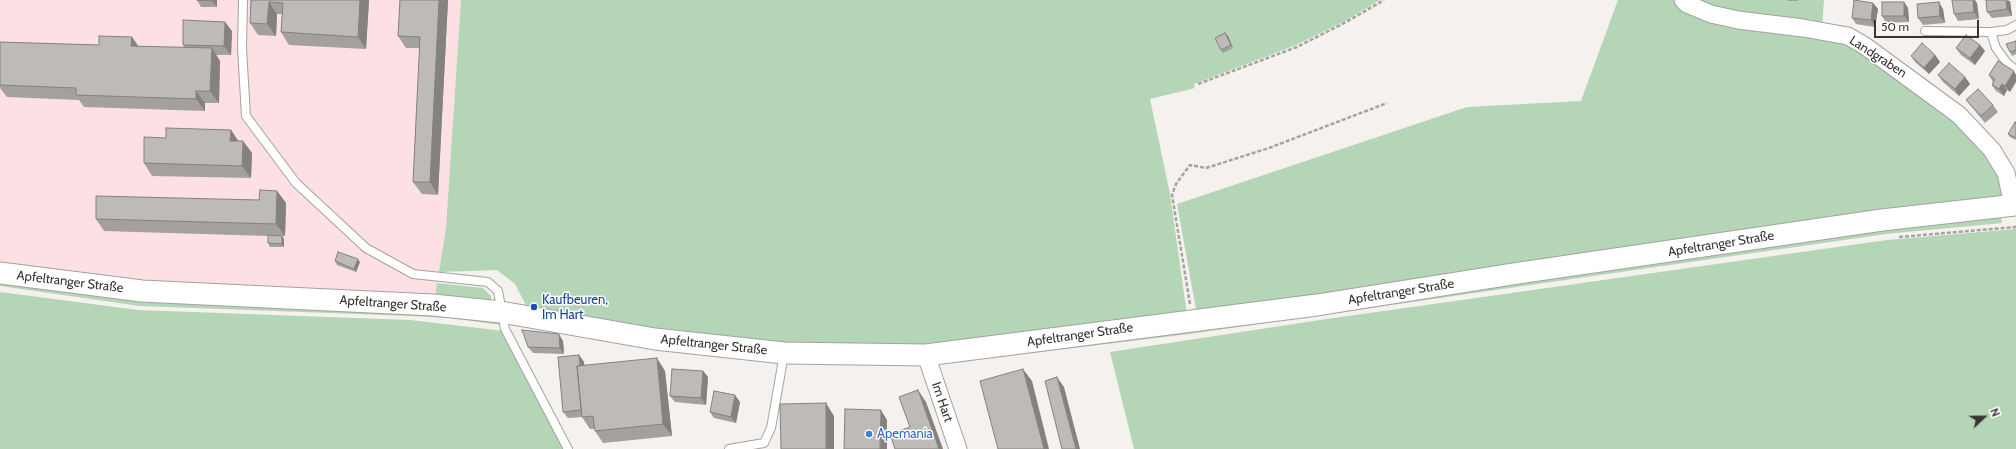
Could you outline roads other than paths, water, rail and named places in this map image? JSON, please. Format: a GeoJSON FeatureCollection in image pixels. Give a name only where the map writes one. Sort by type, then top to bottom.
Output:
{"type":"FeatureCollection","features":[{"type":"Feature","properties":{"kind":"street","name":"Landgraben"},"geometry":{"type":"LineString","coordinates":[[1683,0],[1687,4],[1711,14],[1738,20],[1803,28],[1848,36],[1865,46],[1959,115],[1992,150],[2006,173],[2014,205]]}},
{"type":"Feature","properties":{"kind":"street","name":"Apfeltranger Straße"},"geometry":{"type":"LineString","coordinates":[[0,273],[142,291],[425,305],[501,312],[655,339],[784,353],[926,355],[1317,305],[1519,273],[1882,220],[2014,205]]}},
{"type":"Feature","properties":{"kind":"street","name":"Im Hart"},"geometry":{"type":"LineString","coordinates":[[926,355],[958,449]]}},
{"type":"Feature","properties":{"kind":"lane"},"geometry":{"type":"LineString","coordinates":[[243,0],[242,48],[246,116],[296,182],[366,248],[413,274],[488,282],[498,291],[505,329],[568,449]]}},
{"type":"Feature","properties":{"kind":"lane"},"geometry":{"type":"LineString","coordinates":[[1925,31],[1991,32],[2007,30],[2016,24]]}},
{"type":"Feature","properties":{"kind":"lane"},"geometry":{"type":"LineString","coordinates":[[1991,32],[1996,48],[2008,63],[2016,70]]}},
{"type":"Feature","properties":{"kind":"lane","name":"Apfeltranger Straße"},"geometry":{"type":"LineString","coordinates":[[730,449],[764,443],[771,428],[784,353]]}},
{"type":"Feature","properties":{"kind":"place","name":"Kaufbeuren, Im Hart"},"geometry":{"type":"Point","coordinates":[534,307]}},
{"type":"Feature","properties":{"kind":"place","name":"Apemania"},"geometry":{"type":"Point","coordinates":[869,434]}}]}
